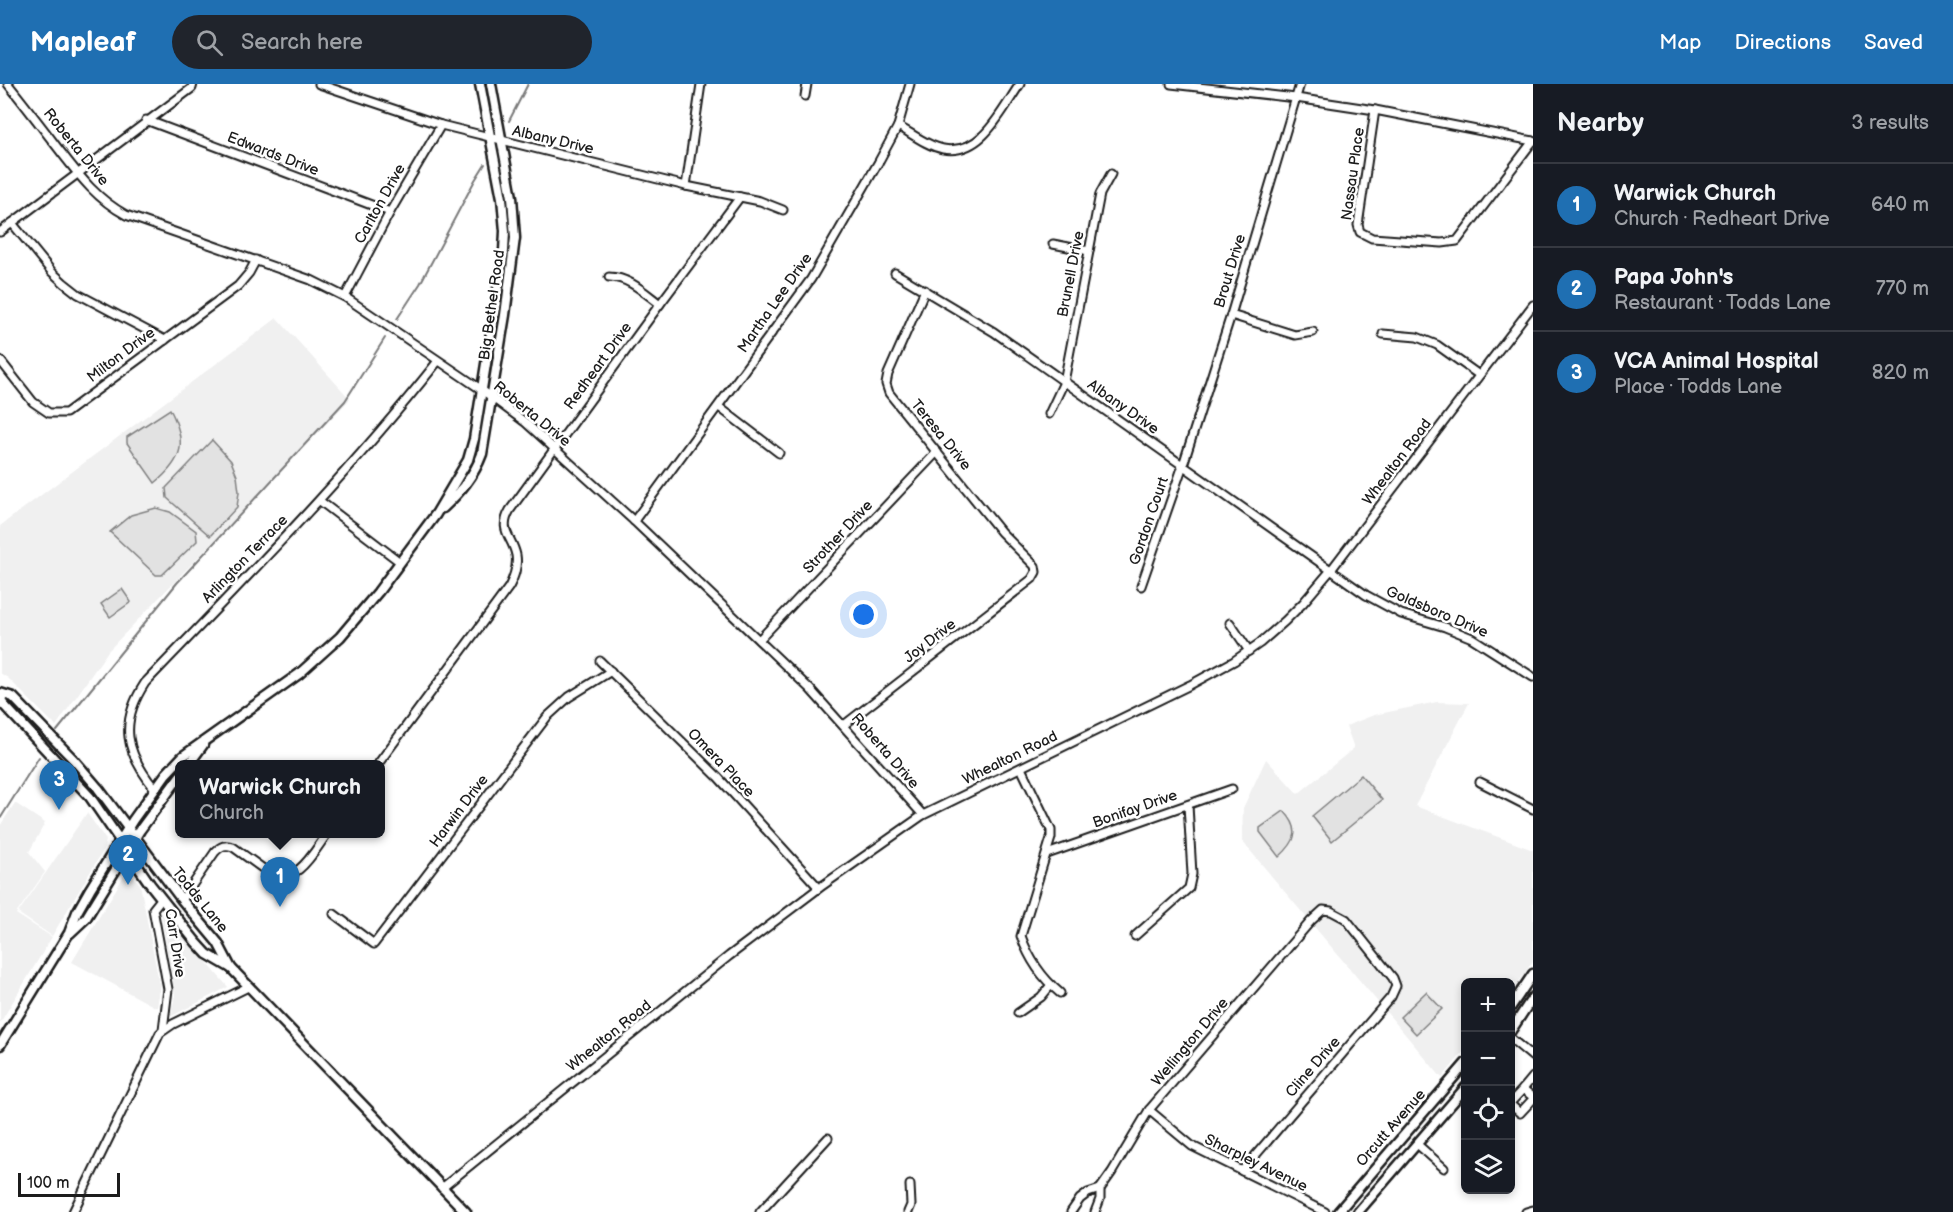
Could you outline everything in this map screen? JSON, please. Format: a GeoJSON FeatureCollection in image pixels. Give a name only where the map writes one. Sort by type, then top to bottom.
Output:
{"type":"FeatureCollection","features":[{"type":"Feature","properties":{"kind":"main road","name":"Big Bethel Road"},"geometry":{"type":"LineString","coordinates":[[179,760],[299,674],[323,654],[355,621],[436,514],[470,455],[505,240],[505,220],[480,84]]}},
{"type":"Feature","properties":{"kind":"main road","name":"Big Bethel Road"},"geometry":{"type":"LineString","coordinates":[[436,514],[460,491],[476,468],[484,447],[512,264],[515,221],[491,84]]}},
{"type":"Feature","properties":{"kind":"main road"},"geometry":{"type":"LineString","coordinates":[[502,262],[512,264]]}},
{"type":"Feature","properties":{"kind":"main road","name":"Todds Lane"},"geometry":{"type":"LineString","coordinates":[[231,968],[207,954],[161,899],[90,797],[3,705],[0,694],[13,697],[98,788],[182,900],[218,943],[231,968],[248,987],[466,1212]]}},
{"type":"Feature","properties":{"kind":"main road","name":"Big Bethel Road"},"geometry":{"type":"LineString","coordinates":[[192,760],[204,742]]}},
{"type":"Feature","properties":{"kind":"main road","name":"Big Bethel Road"},"geometry":{"type":"LineString","coordinates":[[0,1046],[69,933],[77,912],[128,828],[175,764]]}},
{"type":"Feature","properties":{"kind":"main road","name":"Big Bethel Road"},"geometry":{"type":"LineString","coordinates":[[69,933],[86,918],[135,838],[175,783]]}},
{"type":"Feature","properties":{"kind":"main road"},"geometry":{"type":"LineString","coordinates":[[1515,1001],[1533,974]]}},
{"type":"Feature","properties":{"kind":"main road"},"geometry":{"type":"LineString","coordinates":[[1515,1024],[1533,997]]}},
{"type":"Feature","properties":{"kind":"main road","name":"Orcutt Avenue"},"geometry":{"type":"LineString","coordinates":[[1338,1212],[1461,1069]]}},
{"type":"Feature","properties":{"kind":"main road","name":"Orcutt Avenue"},"geometry":{"type":"LineString","coordinates":[[1358,1212],[1461,1093]]}},
{"type":"Feature","properties":{"kind":"street","name":"Roberta Drive"},"geometry":{"type":"LineString","coordinates":[[9,84],[78,173],[97,195],[111,206],[126,215],[311,280],[345,297],[525,422],[634,521],[759,640],[844,725],[923,815]]}},
{"type":"Feature","properties":{"kind":"street"},"geometry":{"type":"LineString","coordinates":[[0,232],[146,120],[192,88],[193,84]]}},
{"type":"Feature","properties":{"kind":"street","name":"Albany Drive"},"geometry":{"type":"LineString","coordinates":[[319,84],[441,126],[686,186],[760,201],[783,210]]}},
{"type":"Feature","properties":{"kind":"street"},"geometry":{"type":"LineString","coordinates":[[686,186],[701,84]]}},
{"type":"Feature","properties":{"kind":"street"},"geometry":{"type":"LineString","coordinates":[[805,96],[807,84]]}},
{"type":"Feature","properties":{"kind":"street","name":"Martha Lee Drive"},"geometry":{"type":"LineString","coordinates":[[634,521],[811,279],[898,126],[910,84]]}},
{"type":"Feature","properties":{"kind":"street"},"geometry":{"type":"LineString","coordinates":[[898,126],[943,148],[956,149],[969,145],[981,138],[990,128],[1020,84]]}},
{"type":"Feature","properties":{"kind":"street"},"geometry":{"type":"LineString","coordinates":[[1171,84],[1296,98],[1375,110],[1533,141]]}},
{"type":"Feature","properties":{"kind":"street","name":"Brout Drive"},"geometry":{"type":"LineString","coordinates":[[1183,465],[1231,315],[1300,84]]}},
{"type":"Feature","properties":{"kind":"street","name":"Nassau Place"},"geometry":{"type":"LineString","coordinates":[[1375,110],[1358,225],[1360,232],[1372,238],[1457,242],[1533,141]]}},
{"type":"Feature","properties":{"kind":"street","name":"Edwards Drive"},"geometry":{"type":"LineString","coordinates":[[146,120],[390,212]]}},
{"type":"Feature","properties":{"kind":"street","name":"Carlton Drive"},"geometry":{"type":"LineString","coordinates":[[345,297],[390,212],[441,126]]}},
{"type":"Feature","properties":{"kind":"street","name":"Brunell Drive"},"geometry":{"type":"LineString","coordinates":[[1049,414],[1064,382],[1100,194],[1111,174]]}},
{"type":"Feature","properties":{"kind":"street","name":"Redheart Drive"},"geometry":{"type":"LineString","coordinates":[[382,760],[509,588],[516,573],[516,556],[506,534],[506,518],[740,197]]}},
{"type":"Feature","properties":{"kind":"street"},"geometry":{"type":"LineString","coordinates":[[12,223],[64,284],[78,294],[165,339]]}},
{"type":"Feature","properties":{"kind":"street"},"geometry":{"type":"LineString","coordinates":[[1053,244],[1089,251]]}},
{"type":"Feature","properties":{"kind":"street","name":"Milton Drive"},"geometry":{"type":"LineString","coordinates":[[0,360],[33,402],[49,413],[66,413],[238,286],[256,260]]}},
{"type":"Feature","properties":{"kind":"street","name":"Albany Drive"},"geometry":{"type":"LineString","coordinates":[[895,273],[994,332],[1331,570]]}},
{"type":"Feature","properties":{"kind":"street"},"geometry":{"type":"LineString","coordinates":[[609,277],[627,280],[660,304]]}},
{"type":"Feature","properties":{"kind":"street","name":"Teresa Drive"},"geometry":{"type":"LineString","coordinates":[[925,291],[888,374],[886,384],[889,393],[1001,532],[1035,566],[1036,572],[1032,579]]}},
{"type":"Feature","properties":{"kind":"street","name":"Whealton Road"},"geometry":{"type":"LineString","coordinates":[[442,1188],[729,956],[819,888],[923,815],[1190,685],[1249,651],[1285,621],[1331,570],[1532,309]]}},
{"type":"Feature","properties":{"kind":"street"},"geometry":{"type":"LineString","coordinates":[[1231,315],[1295,335],[1313,333]]}},
{"type":"Feature","properties":{"kind":"street"},"geometry":{"type":"LineString","coordinates":[[1383,334],[1417,337],[1437,345],[1479,375]]}},
{"type":"Feature","properties":{"kind":"street","name":"Arlington Terrace"},"geometry":{"type":"LineString","coordinates":[[155,789],[140,767],[129,740],[129,713],[145,683],[320,501],[398,412],[438,361]]}},
{"type":"Feature","properties":{"kind":"street"},"geometry":{"type":"LineString","coordinates":[[719,407],[778,453]]}},
{"type":"Feature","properties":{"kind":"street","name":"Strother Drive"},"geometry":{"type":"LineString","coordinates":[[759,640],[937,452]]}},
{"type":"Feature","properties":{"kind":"street","name":"Gordon Court"},"geometry":{"type":"LineString","coordinates":[[1141,586],[1183,465]]}},
{"type":"Feature","properties":{"kind":"street"},"geometry":{"type":"LineString","coordinates":[[320,501],[400,562]]}},
{"type":"Feature","properties":{"kind":"street","name":"Goldsboro Drive"},"geometry":{"type":"LineString","coordinates":[[1331,570],[1382,605],[1472,638],[1533,677]]}},
{"type":"Feature","properties":{"kind":"street","name":"Joy Drive"},"geometry":{"type":"LineString","coordinates":[[844,725],[1032,579]]}},
{"type":"Feature","properties":{"kind":"street"},"geometry":{"type":"LineString","coordinates":[[1230,623],[1249,651]]}},
{"type":"Feature","properties":{"kind":"street","name":"Omera Place"},"geometry":{"type":"LineString","coordinates":[[600,661],[718,777],[819,888]]}},
{"type":"Feature","properties":{"kind":"street","name":"Harwin Drive"},"geometry":{"type":"LineString","coordinates":[[333,914],[374,944],[547,717],[569,697],[611,671]]}},
{"type":"Feature","properties":{"kind":"street"},"geometry":{"type":"LineString","coordinates":[[1021,768],[1051,830],[1047,854],[1022,936],[1025,948],[1046,981],[1060,993]]}},
{"type":"Feature","properties":{"kind":"street"},"geometry":{"type":"LineString","coordinates":[[1480,782],[1533,809]]}},
{"type":"Feature","properties":{"kind":"street","name":"Bonifay Drive"},"geometry":{"type":"LineString","coordinates":[[1047,854],[1232,789]]}},
{"type":"Feature","properties":{"kind":"street"},"geometry":{"type":"LineString","coordinates":[[1135,936],[1189,888],[1192,874],[1188,805]]}},
{"type":"Feature","properties":{"kind":"street"},"geometry":{"type":"LineString","coordinates":[[182,900],[215,852],[221,847],[226,845],[233,847],[274,876],[286,876],[299,871],[324,838]]}},
{"type":"Feature","properties":{"kind":"street","name":"Carr Drive"},"geometry":{"type":"LineString","coordinates":[[161,899],[153,909],[168,989],[163,1030]]}},
{"type":"Feature","properties":{"kind":"street","name":"Cline Drive"},"geometry":{"type":"LineString","coordinates":[[1242,1171],[1391,997],[1396,986],[1394,978],[1346,919],[1331,911],[1323,910],[1311,921]]}},
{"type":"Feature","properties":{"kind":"street","name":"Wellington Drive"},"geometry":{"type":"LineString","coordinates":[[1095,1212],[1100,1199],[1100,1189],[1149,1110],[1311,921]]}},
{"type":"Feature","properties":{"kind":"street"},"geometry":{"type":"LineString","coordinates":[[1018,1012],[1051,986]]}},
{"type":"Feature","properties":{"kind":"street"},"geometry":{"type":"LineString","coordinates":[[73,1212],[158,1036],[163,1030],[248,987]]}},
{"type":"Feature","properties":{"kind":"street"},"geometry":{"type":"LineString","coordinates":[[1515,1042],[1533,1057]]}},
{"type":"Feature","properties":{"kind":"street"},"geometry":{"type":"LineString","coordinates":[[1515,1098],[1533,1077]]}},
{"type":"Feature","properties":{"kind":"street"},"geometry":{"type":"LineString","coordinates":[[1515,1108],[1520,1113],[1533,1098],[1523,1089]]}},
{"type":"Feature","properties":{"kind":"street","name":"Sharpley Avenue"},"geometry":{"type":"LineString","coordinates":[[1149,1110],[1192,1146],[1325,1212]]}},
{"type":"Feature","properties":{"kind":"street"},"geometry":{"type":"LineString","coordinates":[[760,1212],[828,1138]]}},
{"type":"Feature","properties":{"kind":"street"},"geometry":{"type":"LineString","coordinates":[[1417,1144],[1444,1168]]}},
{"type":"Feature","properties":{"kind":"street"},"geometry":{"type":"LineString","coordinates":[[908,1212],[910,1185]]}},
{"type":"Feature","properties":{"kind":"street","name":"Wellington Drive"},"geometry":{"type":"LineString","coordinates":[[1071,1212],[1080,1199],[1100,1189]]}},
{"type":"Feature","properties":{"kind":"street"},"geometry":{"type":"LineString","coordinates":[[1526,1212],[1533,1210]]}},
{"type":"Feature","properties":{"kind":"shaded area"},"geometry":{"type":"Polygon","coordinates":[[[277,318],[350,399],[108,651],[56,726],[8,678],[0,673],[0,526],[277,318]]]}},
{"type":"Feature","properties":{"kind":"shaded area"},"geometry":{"type":"Polygon","coordinates":[[[170,409],[179,431],[180,449],[172,466],[155,483],[127,443],[127,437],[170,409]]]}},
{"type":"Feature","properties":{"kind":"shaded area"},"geometry":{"type":"Polygon","coordinates":[[[212,440],[231,461],[237,476],[239,492],[237,507],[210,536],[167,498],[166,488],[212,440]]]}},
{"type":"Feature","properties":{"kind":"shaded area"},"geometry":{"type":"Polygon","coordinates":[[[156,508],[170,512],[196,531],[197,541],[162,575],[156,575],[110,532],[131,515],[156,508]]]}},
{"type":"Feature","properties":{"kind":"shaded area"},"geometry":{"type":"Polygon","coordinates":[[[122,589],[131,602],[110,617],[101,604],[122,589]]]}},
{"type":"Feature","properties":{"kind":"shaded area"},"geometry":{"type":"Polygon","coordinates":[[[1437,702],[1469,703],[1415,806],[1533,850],[1533,961],[1515,987],[1515,978],[1461,978],[1461,1055],[1442,1078],[1242,841],[1243,808],[1266,759],[1298,794],[1354,748],[1346,726],[1374,715],[1437,702]]]}},
{"type":"Feature","properties":{"kind":"shaded area"},"geometry":{"type":"Polygon","coordinates":[[[1361,775],[1382,800],[1332,841],[1312,816],[1361,775]]]}},
{"type":"Feature","properties":{"kind":"shaded area"},"geometry":{"type":"Polygon","coordinates":[[[15,803],[45,823],[29,852],[45,872],[16,914],[52,937],[0,1023],[0,826],[15,803]]]}},
{"type":"Feature","properties":{"kind":"shaded area"},"geometry":{"type":"Polygon","coordinates":[[[1284,811],[1293,824],[1295,835],[1290,846],[1279,857],[1260,832],[1260,828],[1284,811]]]}},
{"type":"Feature","properties":{"kind":"shaded area"},"geometry":{"type":"Polygon","coordinates":[[[87,813],[106,840],[104,849],[52,936],[18,913],[87,813]]]}},
{"type":"Feature","properties":{"kind":"shaded area"},"geometry":{"type":"Polygon","coordinates":[[[130,875],[140,884],[160,987],[157,1008],[72,962],[124,876],[130,875]]]}},
{"type":"Feature","properties":{"kind":"shaded area"},"geometry":{"type":"Polygon","coordinates":[[[163,912],[228,987],[170,1017],[175,996],[161,913],[163,912]]]}},
{"type":"Feature","properties":{"kind":"shaded area"},"geometry":{"type":"Polygon","coordinates":[[[1426,992],[1442,1009],[1416,1034],[1400,1017],[1426,992]]]}},
{"type":"Feature","properties":{"kind":"waterway"},"geometry":{"type":"LineString","coordinates":[[509,121],[528,84]]}},
{"type":"Feature","properties":{"kind":"waterway"},"geometry":{"type":"LineString","coordinates":[[397,319],[420,284],[485,164]]}},
{"type":"Feature","properties":{"kind":"waterway"},"geometry":{"type":"LineString","coordinates":[[57,731],[177,583],[345,401],[385,338]]}},
{"type":"Feature","properties":{"kind":"waterway"},"geometry":{"type":"LineString","coordinates":[[0,819],[39,757]]}},
{"type":"Feature","properties":{"kind":"place","name":"VCA Animal Hospital"},"geometry":{"type":"Point","coordinates":[59,810]}},
{"type":"Feature","properties":{"kind":"place","name":"Papa John's"},"geometry":{"type":"Point","coordinates":[128,885]}},
{"type":"Feature","properties":{"kind":"place","name":"Warwick Church"},"geometry":{"type":"Point","coordinates":[280,907]}}]}
